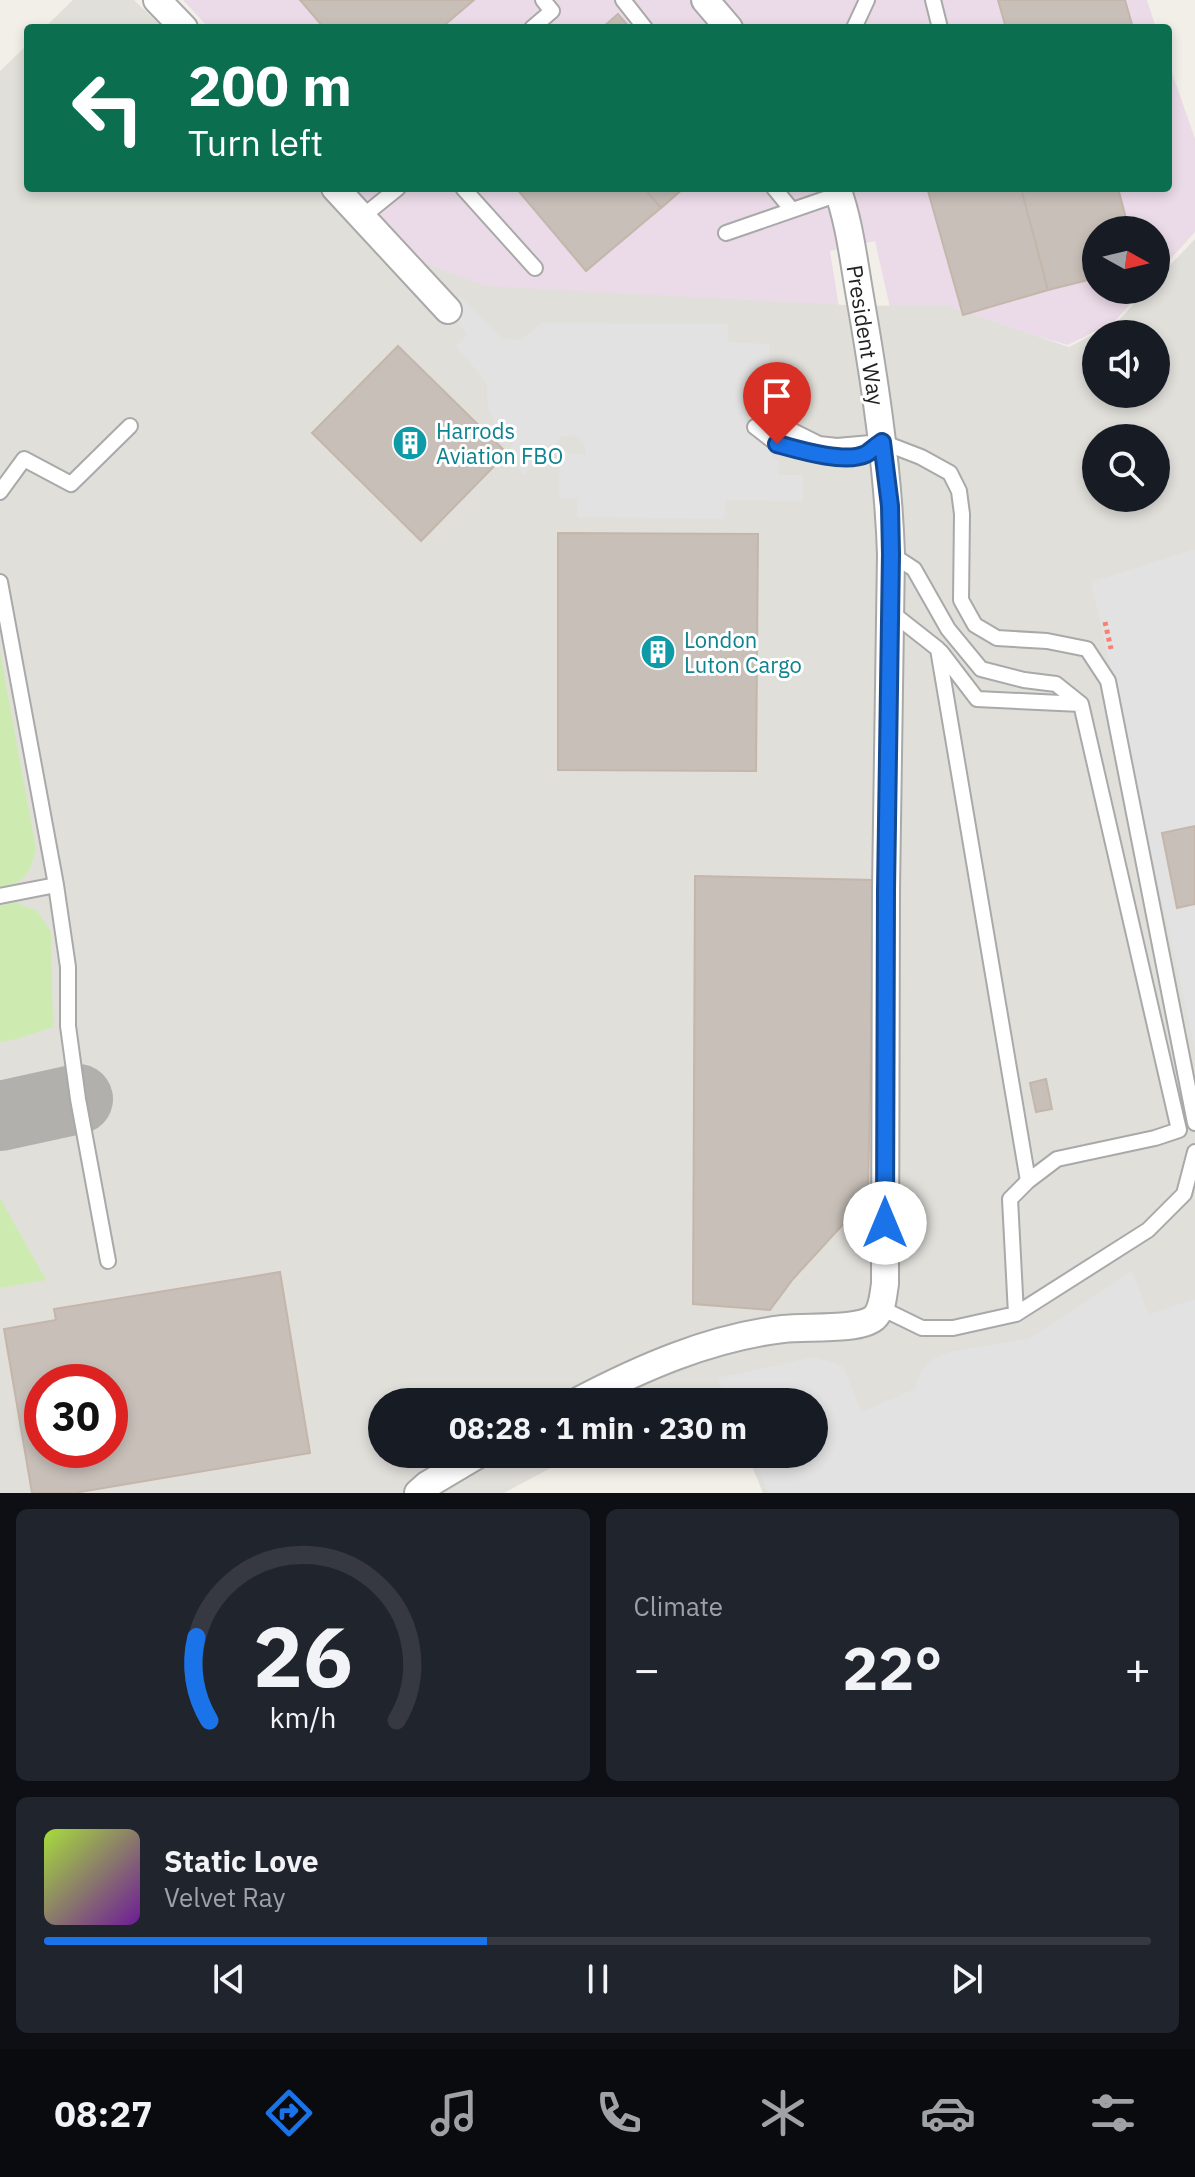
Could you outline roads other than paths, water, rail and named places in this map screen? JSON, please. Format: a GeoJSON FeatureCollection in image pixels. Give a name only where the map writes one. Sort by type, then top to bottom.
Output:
{"type":"FeatureCollection","features":[{"type":"Feature","properties":{"kind":"street"},"geometry":{"type":"LineString","coordinates":[[157,0],[180,24]]}},
{"type":"Feature","properties":{"kind":"street"},"geometry":{"type":"LineString","coordinates":[[705,0],[726,24]]}},
{"type":"Feature","properties":{"kind":"street"},"geometry":{"type":"LineString","coordinates":[[339,192],[448,310]]}},
{"type":"Feature","properties":{"kind":"street","name":"President Way"},"geometry":{"type":"LineString","coordinates":[[838,192],[851,239],[890,506],[885,1284],[881,1308]]}},
{"type":"Feature","properties":{"kind":"street"},"geometry":{"type":"LineString","coordinates":[[603,1388],[683,1352],[783,1329],[855,1326],[873,1318],[881,1308]]}},
{"type":"Feature","properties":{"kind":"street"},"geometry":{"type":"LineString","coordinates":[[418,1493],[456,1468]]}},
{"type":"Feature","properties":{"kind":"lane"},"geometry":{"type":"LineString","coordinates":[[537,24],[552,11],[543,0]]}},
{"type":"Feature","properties":{"kind":"lane"},"geometry":{"type":"LineString","coordinates":[[623,0],[642,24]]}},
{"type":"Feature","properties":{"kind":"lane"},"geometry":{"type":"LineString","coordinates":[[856,24],[867,0]]}},
{"type":"Feature","properties":{"kind":"lane"},"geometry":{"type":"LineString","coordinates":[[933,0],[939,24]]}},
{"type":"Feature","properties":{"kind":"lane"},"geometry":{"type":"LineString","coordinates":[[362,217],[393,192]]}},
{"type":"Feature","properties":{"kind":"lane"},"geometry":{"type":"LineString","coordinates":[[467,192],[535,268]]}},
{"type":"Feature","properties":{"kind":"lane"},"geometry":{"type":"LineString","coordinates":[[777,192],[792,210]]}},
{"type":"Feature","properties":{"kind":"lane"},"geometry":{"type":"LineString","coordinates":[[726,233],[836,192]]}},
{"type":"Feature","properties":{"kind":"lane"},"geometry":{"type":"LineString","coordinates":[[882,442],[864,455],[834,457],[777,444],[755,427],[777,423],[819,444],[837,446],[882,442],[921,457],[950,473],[959,491],[962,514],[961,600],[975,625],[997,638],[1047,641],[1087,649],[1108,681],[1195,1123]]}},
{"type":"Feature","properties":{"kind":"lane"},"geometry":{"type":"LineString","coordinates":[[0,492],[24,459],[71,484],[130,426]]}},
{"type":"Feature","properties":{"kind":"lane"},"geometry":{"type":"LineString","coordinates":[[891,554],[914,569],[948,629],[981,669],[1056,684],[1081,704],[1179,1130],[1057,1159],[1010,1199],[1016,1314]]}},
{"type":"Feature","properties":{"kind":"lane"},"geometry":{"type":"LineString","coordinates":[[0,582],[3,616],[56,885],[68,967],[68,1026],[78,1099],[108,1261]]}},
{"type":"Feature","properties":{"kind":"lane"},"geometry":{"type":"LineString","coordinates":[[891,612],[938,649],[977,699],[1081,704]]}},
{"type":"Feature","properties":{"kind":"lane"},"geometry":{"type":"LineString","coordinates":[[938,649],[1028,1181]]}},
{"type":"Feature","properties":{"kind":"lane"},"geometry":{"type":"LineString","coordinates":[[0,896],[56,885]]}},
{"type":"Feature","properties":{"kind":"lane"},"geometry":{"type":"LineString","coordinates":[[881,1308],[922,1328],[953,1328],[1016,1314],[1148,1230],[1184,1194],[1195,1152]]}},
{"type":"Feature","properties":{"kind":"place","name":"Harrods Aviation FBO"},"geometry":{"type":"Point","coordinates":[410,443]}},
{"type":"Feature","properties":{"kind":"place","name":"London Luton Cargo"},"geometry":{"type":"Point","coordinates":[658,652]}}]}
